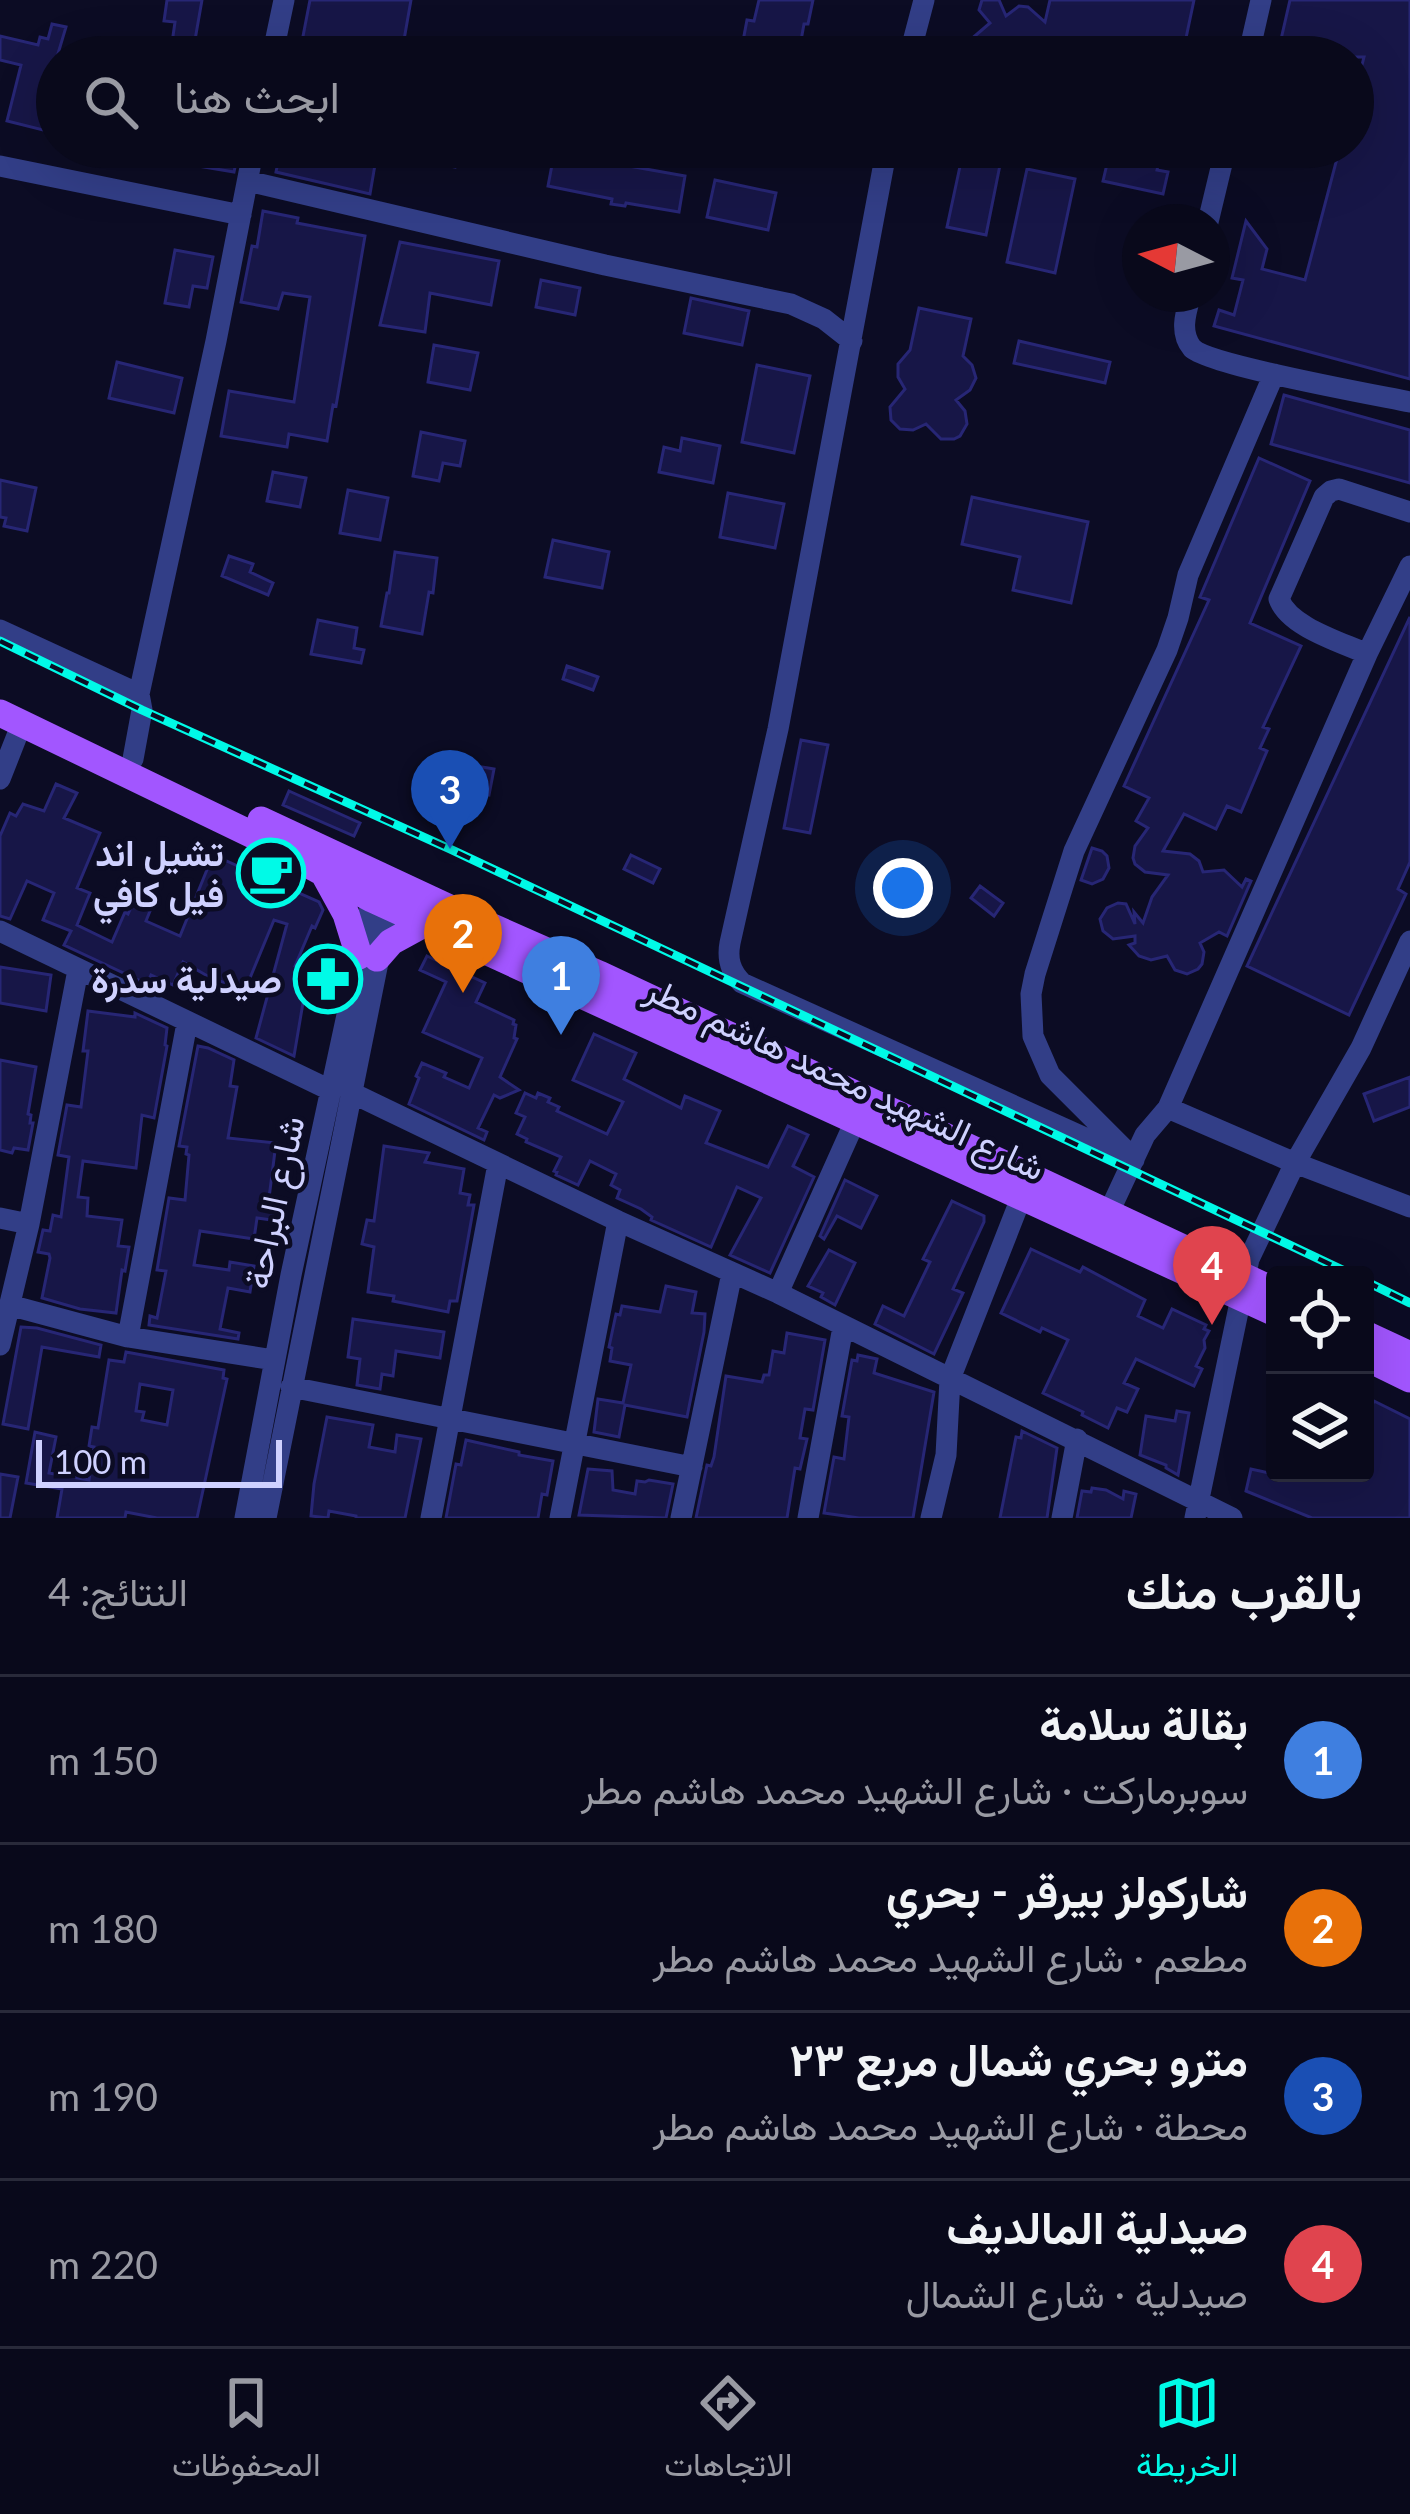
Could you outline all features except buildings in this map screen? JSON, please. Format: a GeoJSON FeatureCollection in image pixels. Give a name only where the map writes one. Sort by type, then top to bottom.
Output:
{"type":"FeatureCollection","features":[{"type":"Feature","properties":{"kind":"main road","name":"شارع الشهيد محمد هاشم مطر"},"geometry":{"type":"LineString","coordinates":[[0,694],[598,974],[1243,1286],[1266,1305]]}},
{"type":"Feature","properties":{"kind":"main road","name":"شارع الشهيد محمد هاشم مطر"},"geometry":{"type":"LineString","coordinates":[[11,718],[255,836],[380,904],[1021,1198],[1105,1223]]}},
{"type":"Feature","properties":{"kind":"main road"},"geometry":{"type":"LineString","coordinates":[[324,874],[368,957],[424,924]]}},
{"type":"Feature","properties":{"kind":"main road","name":"شارع الشهيد محمد هاشم مطر"},"geometry":{"type":"LineString","coordinates":[[1243,1286],[1266,1290]]}},
{"type":"Feature","properties":{"kind":"main road"},"geometry":{"type":"LineString","coordinates":[[1374,1338],[1410,1355]]}},
{"type":"Feature","properties":{"kind":"main road"},"geometry":{"type":"LineString","coordinates":[[1374,1361],[1410,1379]]}},
{"type":"Feature","properties":{"kind":"street"},"geometry":{"type":"LineString","coordinates":[[276,36],[284,0]]}},
{"type":"Feature","properties":{"kind":"street"},"geometry":{"type":"LineString","coordinates":[[915,36],[925,0]]}},
{"type":"Feature","properties":{"kind":"street"},"geometry":{"type":"LineString","coordinates":[[1253,36],[1262,0]]}},
{"type":"Feature","properties":{"kind":"street"},"geometry":{"type":"LineString","coordinates":[[0,166],[241,215]]}},
{"type":"Feature","properties":{"kind":"street"},"geometry":{"type":"LineString","coordinates":[[133,759],[142,710],[140,694],[250,168]]}},
{"type":"Feature","properties":{"kind":"street"},"geometry":{"type":"LineString","coordinates":[[883,168],[778,729],[728,952],[731,969],[742,983],[1134,1160]]}},
{"type":"Feature","properties":{"kind":"street"},"geometry":{"type":"LineString","coordinates":[[1212,204],[1221,168]]}},
{"type":"Feature","properties":{"kind":"street"},"geometry":{"type":"LineString","coordinates":[[248,181],[791,304],[824,319],[852,341]]}},
{"type":"Feature","properties":{"kind":"street"},"geometry":{"type":"LineString","coordinates":[[1187,312],[1184,326],[1193,349],[1207,358],[1410,402]]}},
{"type":"Feature","properties":{"kind":"street"},"geometry":{"type":"LineString","coordinates":[[1134,1160],[1050,1075],[1030,1015],[1034,974],[1074,851],[1167,650],[1188,575],[1274,374]]}},
{"type":"Feature","properties":{"kind":"street"},"geometry":{"type":"LineString","coordinates":[[1367,654],[1295,621],[1283,611],[1279,599],[1324,497],[1331,491],[1339,489],[1410,512]]}},
{"type":"Feature","properties":{"kind":"street"},"geometry":{"type":"LineString","coordinates":[[1105,1223],[1145,1135],[1168,1108],[1410,566]]}},
{"type":"Feature","properties":{"kind":"street"},"geometry":{"type":"LineString","coordinates":[[0,630],[140,694]]}},
{"type":"Feature","properties":{"kind":"street"},"geometry":{"type":"LineString","coordinates":[[0,779],[11,718]]}},
{"type":"Feature","properties":{"kind":"street","name":"شارع البراحة"},"geometry":{"type":"LineString","coordinates":[[244,1518],[274,1360],[380,904]]}},
{"type":"Feature","properties":{"kind":"street"},"geometry":{"type":"LineString","coordinates":[[0,932],[778,1293],[1077,1439],[1196,1510],[1232,1518]]}},
{"type":"Feature","properties":{"kind":"street"},"geometry":{"type":"LineString","coordinates":[[1196,1510],[1243,1286],[1260,1230],[1361,1048],[1410,941]]}},
{"type":"Feature","properties":{"kind":"street"},"geometry":{"type":"LineString","coordinates":[[0,1345],[29,1224],[78,970]]}},
{"type":"Feature","properties":{"kind":"street"},"geometry":{"type":"LineString","coordinates":[[128,1337],[188,1023]]}},
{"type":"Feature","properties":{"kind":"street","name":"شارع البراحة"},"geometry":{"type":"LineString","coordinates":[[266,1518],[340,1091]]}},
{"type":"Feature","properties":{"kind":"street"},"geometry":{"type":"LineString","coordinates":[[1168,1108],[1410,1207]]}},
{"type":"Feature","properties":{"kind":"street"},"geometry":{"type":"LineString","coordinates":[[778,1293],[856,1119]]}},
{"type":"Feature","properties":{"kind":"street"},"geometry":{"type":"LineString","coordinates":[[431,1518],[498,1164]]}},
{"type":"Feature","properties":{"kind":"street"},"geometry":{"type":"LineString","coordinates":[[931,1518],[946,1455],[950,1379],[1021,1198]]}},
{"type":"Feature","properties":{"kind":"street"},"geometry":{"type":"LineString","coordinates":[[0,1218],[29,1224]]}},
{"type":"Feature","properties":{"kind":"street"},"geometry":{"type":"LineString","coordinates":[[560,1518],[618,1221]]}},
{"type":"Feature","properties":{"kind":"street"},"geometry":{"type":"LineString","coordinates":[[681,1518],[732,1274]]}},
{"type":"Feature","properties":{"kind":"street"},"geometry":{"type":"LineString","coordinates":[[9,1305],[128,1337],[274,1360]]}},
{"type":"Feature","properties":{"kind":"street"},"geometry":{"type":"LineString","coordinates":[[808,1518],[844,1327]]}},
{"type":"Feature","properties":{"kind":"street"},"geometry":{"type":"LineString","coordinates":[[291,1387],[692,1467]]}},
{"type":"Feature","properties":{"kind":"street"},"geometry":{"type":"LineString","coordinates":[[1062,1518],[1077,1439]]}},
{"type":"Feature","properties":{"kind":"railway"},"geometry":{"type":"LineString","coordinates":[[0,641],[1334,1266]]}},
{"type":"Feature","properties":{"kind":"railway"},"geometry":{"type":"LineString","coordinates":[[1374,1285],[1410,1303]]}},
{"type":"Feature","properties":{"kind":"place","name":"مترو بحري شمال مربع ٢٣"},"geometry":{"type":"Point","coordinates":[450,849]}},
{"type":"Feature","properties":{"kind":"place","name":"تشيل اند فيل كافي"},"geometry":{"type":"Point","coordinates":[271,873]}},
{"type":"Feature","properties":{"kind":"place","name":"صيدلية سدرة"},"geometry":{"type":"Point","coordinates":[328,979]}},
{"type":"Feature","properties":{"kind":"place","name":"شاركولز بيرقر - بحري"},"geometry":{"type":"Point","coordinates":[463,993]}},
{"type":"Feature","properties":{"kind":"place","name":"بقالة سلامة"},"geometry":{"type":"Point","coordinates":[561,1035]}},
{"type":"Feature","properties":{"kind":"place","name":"صيدلية المالديف"},"geometry":{"type":"Point","coordinates":[1212,1325]}}]}
